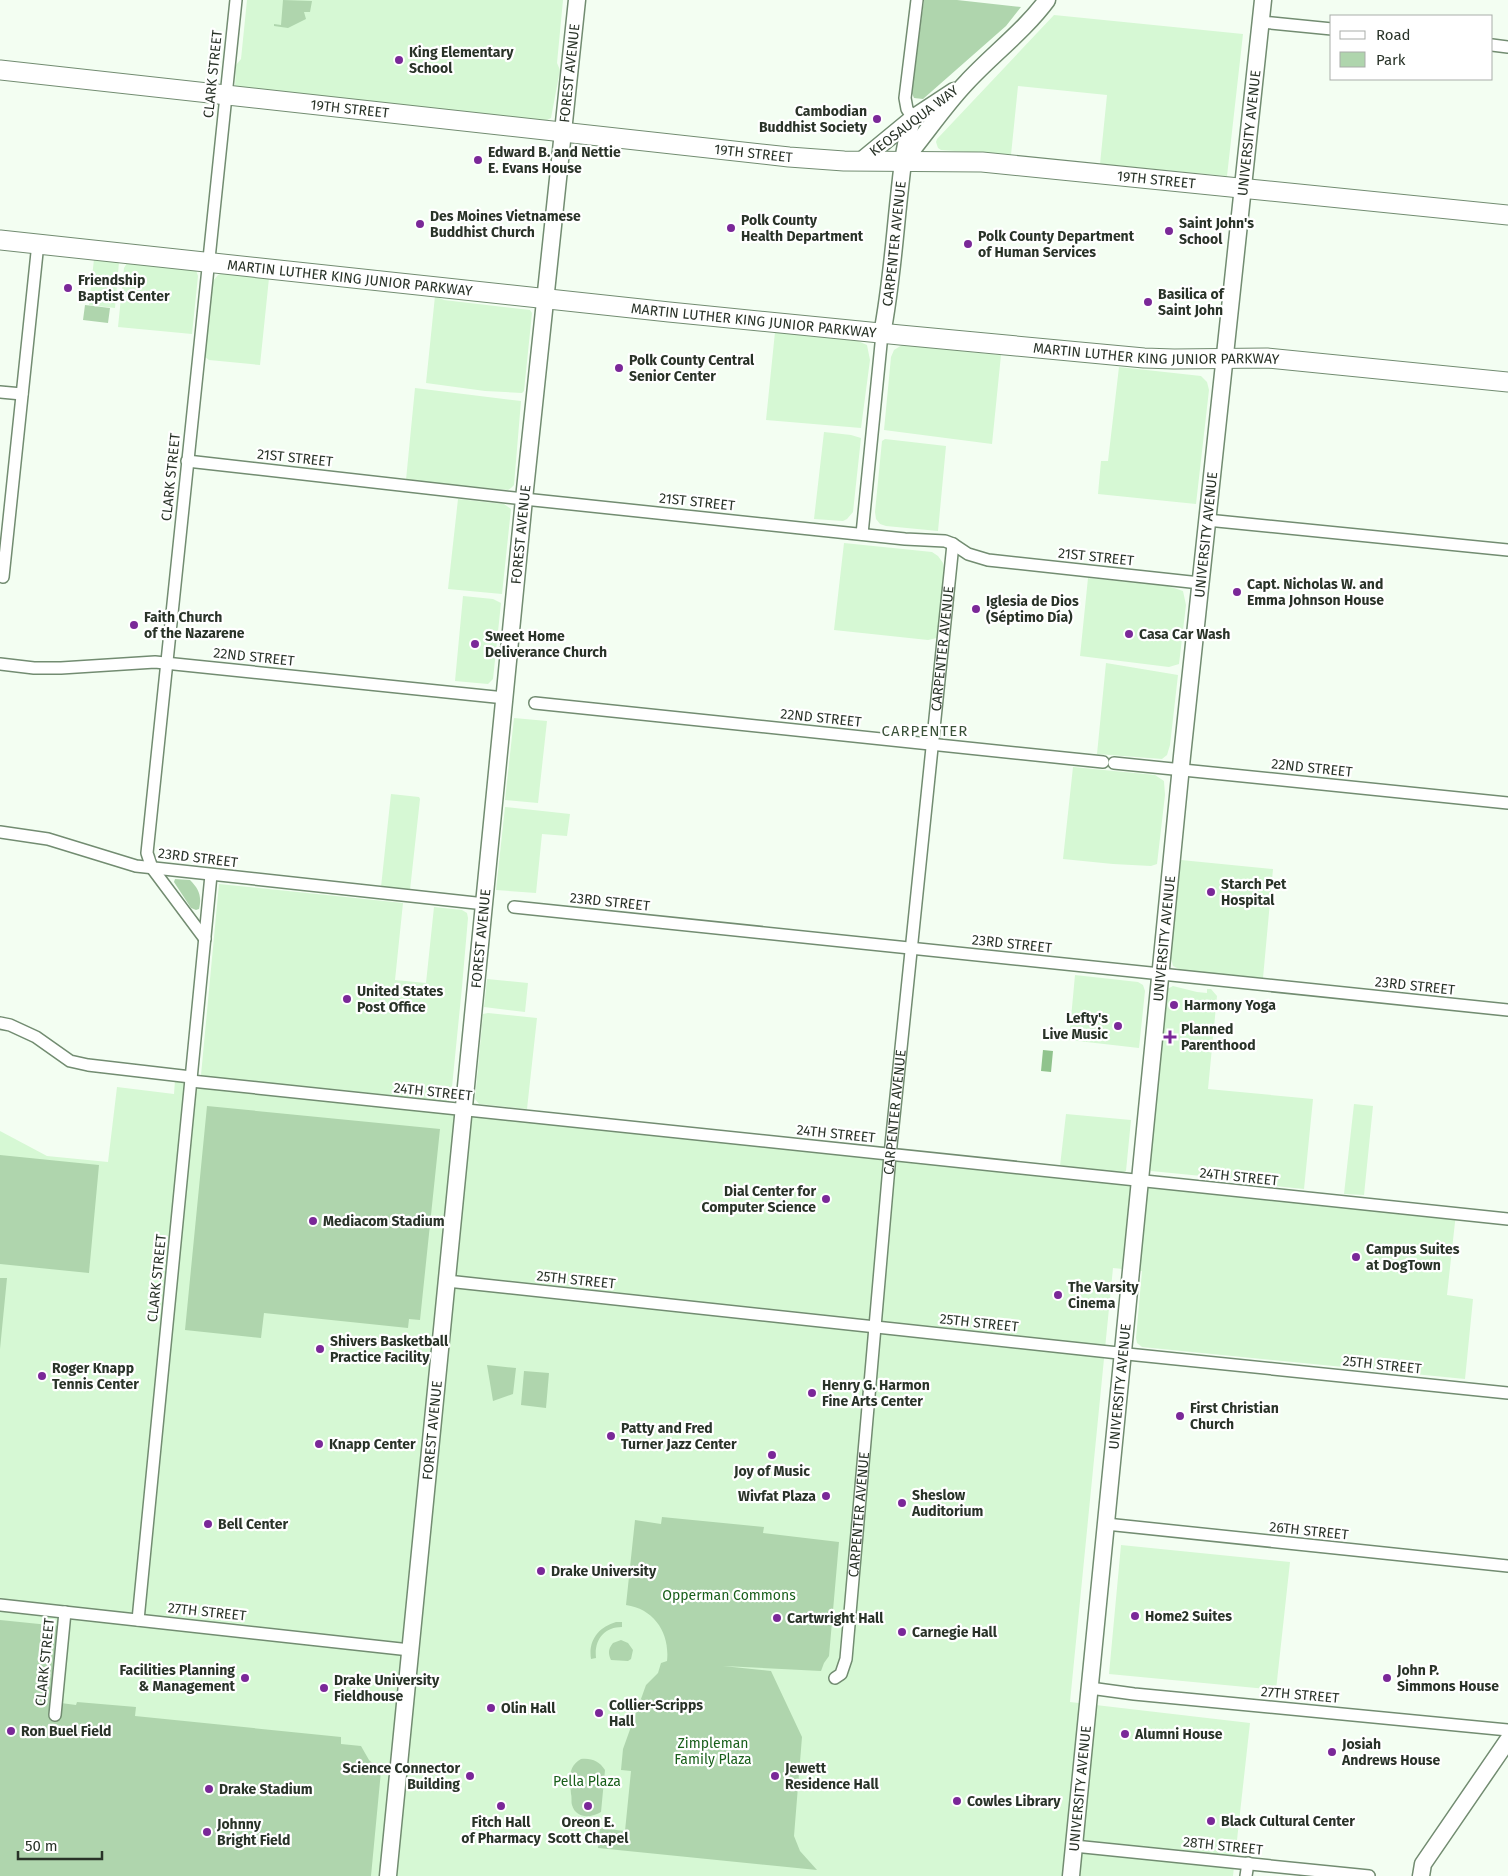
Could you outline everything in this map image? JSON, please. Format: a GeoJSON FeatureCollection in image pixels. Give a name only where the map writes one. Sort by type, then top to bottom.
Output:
{"type":"FeatureCollection","features":[{"type":"Feature","properties":{"kind":"main road","name":"FOREST AVENUE"},"geometry":{"type":"LineString","coordinates":[[388,1876],[524,500],[577,0]]}},
{"type":"Feature","properties":{"kind":"main road","name":"KEOSAUQUA WAY"},"geometry":{"type":"LineString","coordinates":[[862,160],[913,118],[966,82],[1000,51],[1038,12],[1047,0]]}},
{"type":"Feature","properties":{"kind":"main road","name":"UNIVERSITY AVENUE"},"geometry":{"type":"LineString","coordinates":[[1071,1876],[1200,584],[1226,358],[1263,0]]}},
{"type":"Feature","properties":{"kind":"main road","name":"19TH STREET"},"geometry":{"type":"LineString","coordinates":[[0,70],[789,157],[844,161],[982,162],[1508,215]]}},
{"type":"Feature","properties":{"kind":"main road","name":"KEOSAUQUA WAY"},"geometry":{"type":"LineString","coordinates":[[903,162],[966,82]]}},
{"type":"Feature","properties":{"kind":"main road","name":"CARPENTER AVENUE"},"geometry":{"type":"LineString","coordinates":[[882,334],[889,299],[903,162],[908,131],[913,118]]}},
{"type":"Feature","properties":{"kind":"main road","name":"MARTIN LUTHER KING JUNIOR PARKWAY"},"geometry":{"type":"LineString","coordinates":[[0,240],[882,334],[1144,358],[1267,358],[1508,382]]}},
{"type":"Feature","properties":{"kind":"main road"},"geometry":{"type":"LineString","coordinates":[[1421,1876],[1423,1864],[1508,1739]]}},
{"type":"Feature","properties":{"kind":"street","name":"CLARK STREET"},"geometry":{"type":"LineString","coordinates":[[205,939],[152,868],[147,853],[236,0]]}},
{"type":"Feature","properties":{"kind":"street"},"geometry":{"type":"LineString","coordinates":[[913,118],[907,109],[905,98],[917,0]]}},
{"type":"Feature","properties":{"kind":"street"},"geometry":{"type":"LineString","coordinates":[[1261,22],[1330,29]]}},
{"type":"Feature","properties":{"kind":"street"},"geometry":{"type":"LineString","coordinates":[[1493,45],[1508,47]]}},
{"type":"Feature","properties":{"kind":"street"},"geometry":{"type":"LineString","coordinates":[[3,577],[4,524],[22,394],[38,244]]}},
{"type":"Feature","properties":{"kind":"street","name":"CARPENTER AVENUE"},"geometry":{"type":"LineString","coordinates":[[862,534],[882,334]]}},
{"type":"Feature","properties":{"kind":"street"},"geometry":{"type":"LineString","coordinates":[[0,392],[22,394]]}},
{"type":"Feature","properties":{"kind":"street","name":"21ST STREET"},"geometry":{"type":"LineString","coordinates":[[187,461],[524,500],[938,540],[953,544],[968,554],[988,560],[1200,584]]}},
{"type":"Feature","properties":{"kind":"street"},"geometry":{"type":"LineString","coordinates":[[1207,520],[1508,550]]}},
{"type":"Feature","properties":{"kind":"street","name":"CARPENTER AVENUE"},"geometry":{"type":"LineString","coordinates":[[835,1678],[841,1674],[846,1659],[890,1155],[953,544]]}},
{"type":"Feature","properties":{"kind":"street","name":"22ND STREET"},"geometry":{"type":"LineString","coordinates":[[0,664],[34,668],[61,668],[155,662],[505,698]]}},
{"type":"Feature","properties":{"kind":"street","name":"22ND STREET"},"geometry":{"type":"LineString","coordinates":[[535,703],[1508,803]]}},
{"type":"Feature","properties":{"kind":"street","name":"23RD STREET"},"geometry":{"type":"LineString","coordinates":[[0,832],[48,839],[136,866],[485,904]]}},
{"type":"Feature","properties":{"kind":"street","name":"CLARK STREET"},"geometry":{"type":"LineString","coordinates":[[138,1620],[212,875]]}},
{"type":"Feature","properties":{"kind":"street","name":"23RD STREET"},"geometry":{"type":"LineString","coordinates":[[514,907],[1508,1010]]}},
{"type":"Feature","properties":{"kind":"street","name":"24TH STREET"},"geometry":{"type":"LineString","coordinates":[[0,1023],[10,1025],[36,1037],[70,1061],[88,1066],[464,1110],[1508,1219]]}},
{"type":"Feature","properties":{"kind":"street","name":"25TH STREET"},"geometry":{"type":"LineString","coordinates":[[447,1281],[1123,1354],[1508,1393]]}},
{"type":"Feature","properties":{"kind":"street","name":"26TH STREET"},"geometry":{"type":"LineString","coordinates":[[1106,1524],[1508,1566]]}},
{"type":"Feature","properties":{"kind":"street","name":"27TH STREET"},"geometry":{"type":"LineString","coordinates":[[0,1605],[410,1650]]}},
{"type":"Feature","properties":{"kind":"street","name":"CLARK STREET"},"geometry":{"type":"LineString","coordinates":[[55,1716],[66,1612]]}},
{"type":"Feature","properties":{"kind":"street","name":"27TH STREET"},"geometry":{"type":"LineString","coordinates":[[1090,1688],[1508,1739]]}},
{"type":"Feature","properties":{"kind":"street","name":"28TH STREET"},"geometry":{"type":"LineString","coordinates":[[1074,1846],[1369,1876]]}},
{"type":"Feature","properties":{"kind":"street"},"geometry":{"type":"LineString","coordinates":[[1246,1876],[1248,1863]]}},
{"type":"Feature","properties":{"kind":"shaded area","name":"King Elementary School"},"geometry":{"type":"Polygon","coordinates":[[[247,0],[563,0],[557,63],[560,70],[551,118],[545,121],[235,87],[236,65],[241,59],[247,0]]]}},
{"type":"Feature","properties":{"kind":"shaded area"},"geometry":{"type":"Polygon","coordinates":[[[1054,15],[1243,34],[1227,176],[1100,164],[1107,95],[1018,86],[1011,155],[941,150],[938,148],[937,139],[1054,15]]]}},
{"type":"Feature","properties":{"kind":"shaded area"},"geometry":{"type":"Polygon","coordinates":[[[94,259],[119,262],[115,308],[89,305],[94,259]]]}},
{"type":"Feature","properties":{"kind":"shaded area"},"geometry":{"type":"Polygon","coordinates":[[[127,263],[196,270],[198,276],[192,334],[118,327],[124,268],[127,263]]]}},
{"type":"Feature","properties":{"kind":"shaded area"},"geometry":{"type":"Polygon","coordinates":[[[223,273],[269,278],[260,365],[209,360],[205,357],[213,281],[218,275],[223,273]]]}},
{"type":"Feature","properties":{"kind":"shaded area"},"geometry":{"type":"Polygon","coordinates":[[[435,296],[444,300],[530,310],[532,313],[524,391],[522,393],[485,391],[426,383],[435,296]]]}},
{"type":"Feature","properties":{"kind":"shaded area"},"geometry":{"type":"Polygon","coordinates":[[[775,332],[858,341],[867,345],[870,360],[861,428],[766,420],[775,332]]]}},
{"type":"Feature","properties":{"kind":"shaded area"},"geometry":{"type":"Polygon","coordinates":[[[902,345],[1001,355],[992,444],[884,430],[891,357],[894,350],[902,345]]]}},
{"type":"Feature","properties":{"kind":"shaded area"},"geometry":{"type":"Polygon","coordinates":[[[1119,367],[1201,376],[1207,382],[1209,390],[1196,504],[1098,494],[1101,461],[1108,461],[1119,367]]]}},
{"type":"Feature","properties":{"kind":"shaded area"},"geometry":{"type":"Polygon","coordinates":[[[415,388],[521,401],[514,485],[511,488],[508,490],[406,480],[415,388]]]}},
{"type":"Feature","properties":{"kind":"shaded area"},"geometry":{"type":"Polygon","coordinates":[[[824,432],[861,438],[853,512],[843,521],[814,519],[824,432]]]}},
{"type":"Feature","properties":{"kind":"shaded area"},"geometry":{"type":"Polygon","coordinates":[[[885,439],[946,446],[938,531],[886,526],[880,524],[876,519],[875,512],[882,441],[885,439]]]}},
{"type":"Feature","properties":{"kind":"shaded area"},"geometry":{"type":"Polygon","coordinates":[[[458,499],[504,504],[511,509],[502,594],[448,589],[458,499]]]}},
{"type":"Feature","properties":{"kind":"shaded area"},"geometry":{"type":"Polygon","coordinates":[[[844,543],[932,552],[938,556],[944,568],[937,638],[928,640],[834,630],[844,543]]]}},
{"type":"Feature","properties":{"kind":"shaded area"},"geometry":{"type":"Polygon","coordinates":[[[1088,578],[1168,586],[1183,591],[1186,605],[1179,664],[1169,667],[1080,656],[1088,578]]]}},
{"type":"Feature","properties":{"kind":"shaded area"},"geometry":{"type":"Polygon","coordinates":[[[463,596],[493,599],[501,603],[493,679],[488,684],[455,681],[463,596]]]}},
{"type":"Feature","properties":{"kind":"shaded area"},"geometry":{"type":"Polygon","coordinates":[[[1106,663],[1178,675],[1170,745],[1167,755],[1162,759],[1097,754],[1106,663]]]}},
{"type":"Feature","properties":{"kind":"shaded area"},"geometry":{"type":"Polygon","coordinates":[[[514,718],[547,721],[538,803],[505,800],[514,718]]]}},
{"type":"Feature","properties":{"kind":"shaded area"},"geometry":{"type":"Polygon","coordinates":[[[1073,767],[1155,775],[1164,781],[1165,795],[1157,864],[1151,866],[1113,864],[1063,859],[1073,767]]]}},
{"type":"Feature","properties":{"kind":"shaded area"},"geometry":{"type":"Polygon","coordinates":[[[391,794],[419,797],[420,799],[410,890],[381,887],[391,794]]]}},
{"type":"Feature","properties":{"kind":"shaded area"},"geometry":{"type":"Polygon","coordinates":[[[505,807],[570,814],[567,836],[542,834],[536,893],[496,890],[505,807]]]}},
{"type":"Feature","properties":{"kind":"shaded area"},"geometry":{"type":"Polygon","coordinates":[[[1181,860],[1273,869],[1263,978],[1181,970],[1173,966],[1171,958],[1172,937],[1181,860]]]}},
{"type":"Feature","properties":{"kind":"shaded area"},"geometry":{"type":"Polygon","coordinates":[[[219,884],[403,903],[395,980],[426,983],[434,907],[462,910],[467,913],[451,1097],[448,1102],[203,1077],[201,1075],[219,884]]]}},
{"type":"Feature","properties":{"kind":"shaded area"},"geometry":{"type":"Polygon","coordinates":[[[1075,975],[1138,982],[1143,985],[1145,991],[1139,1048],[1069,1040],[1075,975]]]}},
{"type":"Feature","properties":{"kind":"shaded area"},"geometry":{"type":"Polygon","coordinates":[[[487,979],[528,983],[525,1012],[484,1007],[487,979]]]}},
{"type":"Feature","properties":{"kind":"shaded area"},"geometry":{"type":"Polygon","coordinates":[[[1173,986],[1207,993],[1207,989],[1211,989],[1217,996],[1208,1089],[1313,1099],[1304,1189],[1244,1183],[1242,1180],[1151,1171],[1149,1166],[1167,989],[1173,986]]]}},
{"type":"Feature","properties":{"kind":"shaded area"},"geometry":{"type":"Polygon","coordinates":[[[483,1014],[537,1018],[527,1109],[479,1104],[475,1099],[483,1014]]]}},
{"type":"Feature","properties":{"kind":"shaded area"},"geometry":{"type":"Polygon","coordinates":[[[1043,1050],[1053,1051],[1051,1072],[1041,1071],[1043,1050]]]}},
{"type":"Feature","properties":{"kind":"shaded area","name":"Drake University"},"geometry":{"type":"Polygon","coordinates":[[[175,1080],[1456,1213],[1447,1295],[1473,1299],[1465,1379],[1142,1347],[1137,1343],[1136,1338],[1142,1271],[1113,1268],[1070,1702],[1250,1723],[1233,1876],[0,1876],[0,1131],[47,1156],[108,1162],[117,1087],[174,1094],[175,1080]]]}},
{"type":"Feature","properties":{"kind":"shaded area"},"geometry":{"type":"Polygon","coordinates":[[[1354,1104],[1373,1106],[1364,1195],[1344,1194],[1354,1104]]]}},
{"type":"Feature","properties":{"kind":"shaded area"},"geometry":{"type":"Polygon","coordinates":[[[1066,1114],[1131,1120],[1126,1171],[1122,1173],[1060,1166],[1066,1114]]]}},
{"type":"Feature","properties":{"kind":"shaded area"},"geometry":{"type":"Polygon","coordinates":[[[1121,1545],[1290,1562],[1276,1690],[1109,1674],[1121,1545]]]}},
{"type":"Feature","properties":{"kind":"green space"},"geometry":{"type":"Polygon","coordinates":[[[283,0],[312,1],[310,12],[304,12],[306,19],[288,28],[274,26],[274,24],[281,25],[283,0]]]}},
{"type":"Feature","properties":{"kind":"green space"},"geometry":{"type":"Polygon","coordinates":[[[924,0],[957,0],[1021,7],[1006,26],[923,99],[914,98],[911,91],[924,0]]]}},
{"type":"Feature","properties":{"kind":"green space"},"geometry":{"type":"Polygon","coordinates":[[[85,305],[110,308],[108,323],[83,320],[85,305]]]}},
{"type":"Feature","properties":{"kind":"green space"},"geometry":{"type":"Polygon","coordinates":[[[175,879],[190,880],[193,883],[200,896],[199,909],[191,908],[174,882],[175,879]]]}},
{"type":"Feature","properties":{"kind":"green space","name":"Mediacom Stadium"},"geometry":{"type":"Polygon","coordinates":[[[207,1106],[440,1129],[420,1320],[409,1319],[408,1328],[264,1313],[261,1338],[185,1330],[207,1106]]]}},
{"type":"Feature","properties":{"kind":"green space"},"geometry":{"type":"Polygon","coordinates":[[[0,1155],[99,1165],[89,1273],[0,1264],[0,1155]]]}},
{"type":"Feature","properties":{"kind":"green space"},"geometry":{"type":"Polygon","coordinates":[[[0,1278],[7,1278],[0,1349],[0,1278]]]}},
{"type":"Feature","properties":{"kind":"green space"},"geometry":{"type":"Polygon","coordinates":[[[487,1365],[516,1368],[513,1394],[493,1401],[487,1365]]]}},
{"type":"Feature","properties":{"kind":"green space"},"geometry":{"type":"Polygon","coordinates":[[[524,1371],[549,1373],[546,1408],[521,1405],[524,1371]]]}},
{"type":"Feature","properties":{"kind":"green space"},"geometry":{"type":"Polygon","coordinates":[[[662,1517],[764,1527],[763,1533],[839,1542],[829,1656],[821,1671],[723,1666],[771,1671],[802,1737],[794,1836],[800,1851],[817,1870],[598,1848],[600,1828],[625,1831],[631,1771],[621,1770],[623,1749],[646,1685],[658,1673],[661,1663],[667,1661],[666,1641],[663,1632],[653,1617],[636,1607],[626,1605],[635,1520],[661,1524],[662,1517]]]}},
{"type":"Feature","properties":{"kind":"green space","name":"Drake Stadium"},"geometry":{"type":"Polygon","coordinates":[[[0,1620],[59,1626],[53,1702],[76,1705],[77,1702],[136,1707],[135,1716],[341,1737],[341,1744],[361,1746],[369,1760],[381,1771],[371,1876],[0,1876],[0,1620]]]}},
{"type":"Feature","properties":{"kind":"green space"},"geometry":{"type":"Polygon","coordinates":[[[616,1622],[622,1622],[622,1627],[605,1632],[599,1640],[596,1658],[591,1659],[591,1646],[596,1635],[604,1627],[616,1622]]]}},
{"type":"Feature","properties":{"kind":"green space"},"geometry":{"type":"Polygon","coordinates":[[[621,1640],[628,1643],[633,1650],[631,1659],[628,1661],[611,1660],[610,1647],[613,1643],[621,1640]]]}},
{"type":"Feature","properties":{"kind":"green space","name":"Pella Plaza"},"geometry":{"type":"Polygon","coordinates":[[[581,1759],[595,1761],[605,1770],[601,1812],[588,1816],[577,1813],[572,1804],[570,1774],[573,1766],[581,1759]]]}},
{"type":"Feature","properties":{"kind":"place","name":"King Elementary School"},"geometry":{"type":"Point","coordinates":[399,60]}},
{"type":"Feature","properties":{"kind":"place","name":"Cambodian Buddhist Society"},"geometry":{"type":"Point","coordinates":[877,119]}},
{"type":"Feature","properties":{"kind":"place","name":"Edward B. and Nettie E. Evans House"},"geometry":{"type":"Point","coordinates":[478,160]}},
{"type":"Feature","properties":{"kind":"place","name":"Des Moines Vietnamese Buddhist Church"},"geometry":{"type":"Point","coordinates":[420,224]}},
{"type":"Feature","properties":{"kind":"place","name":"Polk County Health Department"},"geometry":{"type":"Point","coordinates":[731,228]}},
{"type":"Feature","properties":{"kind":"place","name":"Saint John's School"},"geometry":{"type":"Point","coordinates":[1169,231]}},
{"type":"Feature","properties":{"kind":"place","name":"Polk County Department of Human Services"},"geometry":{"type":"Point","coordinates":[968,244]}},
{"type":"Feature","properties":{"kind":"place","name":"Friendship Baptist Center"},"geometry":{"type":"Point","coordinates":[68,288]}},
{"type":"Feature","properties":{"kind":"place","name":"Basilica of Saint John"},"geometry":{"type":"Point","coordinates":[1148,302]}},
{"type":"Feature","properties":{"kind":"place","name":"Polk County Central Senior Center"},"geometry":{"type":"Point","coordinates":[619,368]}},
{"type":"Feature","properties":{"kind":"place","name":"Capt. Nicholas W. and Emma Johnson House"},"geometry":{"type":"Point","coordinates":[1237,592]}},
{"type":"Feature","properties":{"kind":"place","name":"Iglesia de Dios (Séptimo Día)"},"geometry":{"type":"Point","coordinates":[976,609]}},
{"type":"Feature","properties":{"kind":"place","name":"Faith Church of the Nazarene"},"geometry":{"type":"Point","coordinates":[134,625]}},
{"type":"Feature","properties":{"kind":"place","name":"Casa Car Wash"},"geometry":{"type":"Point","coordinates":[1129,634]}},
{"type":"Feature","properties":{"kind":"place","name":"Sweet Home Deliverance Church"},"geometry":{"type":"Point","coordinates":[475,644]}},
{"type":"Feature","properties":{"kind":"place","name":"Starch Pet Hospital"},"geometry":{"type":"Point","coordinates":[1211,892]}},
{"type":"Feature","properties":{"kind":"place","name":"United States Post Office"},"geometry":{"type":"Point","coordinates":[347,999]}},
{"type":"Feature","properties":{"kind":"place","name":"Harmony Yoga"},"geometry":{"type":"Point","coordinates":[1174,1005]}},
{"type":"Feature","properties":{"kind":"place","name":"Lefty's Live Music"},"geometry":{"type":"Point","coordinates":[1118,1026]}},
{"type":"Feature","properties":{"kind":"place","name":"Planned Parenthood"},"geometry":{"type":"Point","coordinates":[1170,1037]}},
{"type":"Feature","properties":{"kind":"place","name":"Dial Center for Computer Science"},"geometry":{"type":"Point","coordinates":[826,1199]}},
{"type":"Feature","properties":{"kind":"place","name":"Mediacom Stadium"},"geometry":{"type":"Point","coordinates":[313,1221]}},
{"type":"Feature","properties":{"kind":"place","name":"Campus Suites at DogTown"},"geometry":{"type":"Point","coordinates":[1356,1257]}},
{"type":"Feature","properties":{"kind":"place","name":"The Varsity Cinema"},"geometry":{"type":"Point","coordinates":[1058,1295]}},
{"type":"Feature","properties":{"kind":"place","name":"Shivers Basketball Practice Facility"},"geometry":{"type":"Point","coordinates":[320,1349]}},
{"type":"Feature","properties":{"kind":"place","name":"Roger Knapp Tennis Center"},"geometry":{"type":"Point","coordinates":[42,1376]}},
{"type":"Feature","properties":{"kind":"place","name":"Henry G. Harmon Fine Arts Center"},"geometry":{"type":"Point","coordinates":[812,1393]}},
{"type":"Feature","properties":{"kind":"place","name":"First Christian Church"},"geometry":{"type":"Point","coordinates":[1180,1416]}},
{"type":"Feature","properties":{"kind":"place","name":"Patty and Fred Turner Jazz Center"},"geometry":{"type":"Point","coordinates":[611,1436]}},
{"type":"Feature","properties":{"kind":"place","name":"Knapp Center"},"geometry":{"type":"Point","coordinates":[319,1444]}},
{"type":"Feature","properties":{"kind":"place","name":"Joy of Music"},"geometry":{"type":"Point","coordinates":[772,1455]}},
{"type":"Feature","properties":{"kind":"place","name":"Wivfat Plaza"},"geometry":{"type":"Point","coordinates":[826,1496]}},
{"type":"Feature","properties":{"kind":"place","name":"Sheslow Auditorium"},"geometry":{"type":"Point","coordinates":[902,1503]}},
{"type":"Feature","properties":{"kind":"place","name":"Bell Center"},"geometry":{"type":"Point","coordinates":[208,1524]}},
{"type":"Feature","properties":{"kind":"place","name":"Drake University"},"geometry":{"type":"Point","coordinates":[541,1571]}},
{"type":"Feature","properties":{"kind":"place","name":"Home2 Suites"},"geometry":{"type":"Point","coordinates":[1135,1616]}},
{"type":"Feature","properties":{"kind":"place","name":"Cartwright Hall"},"geometry":{"type":"Point","coordinates":[777,1618]}},
{"type":"Feature","properties":{"kind":"place","name":"Carnegie Hall"},"geometry":{"type":"Point","coordinates":[902,1632]}},
{"type":"Feature","properties":{"kind":"place","name":"Facilities Planning & Management"},"geometry":{"type":"Point","coordinates":[245,1678]}},
{"type":"Feature","properties":{"kind":"place","name":"John P. Simmons House"},"geometry":{"type":"Point","coordinates":[1387,1678]}},
{"type":"Feature","properties":{"kind":"place","name":"Drake University Fieldhouse"},"geometry":{"type":"Point","coordinates":[324,1688]}},
{"type":"Feature","properties":{"kind":"place","name":"Olin Hall"},"geometry":{"type":"Point","coordinates":[491,1708]}},
{"type":"Feature","properties":{"kind":"place","name":"Collier-Scripps Hall"},"geometry":{"type":"Point","coordinates":[599,1713]}},
{"type":"Feature","properties":{"kind":"place","name":"Ron Buel Field"},"geometry":{"type":"Point","coordinates":[11,1731]}},
{"type":"Feature","properties":{"kind":"place","name":"Alumni House"},"geometry":{"type":"Point","coordinates":[1125,1734]}},
{"type":"Feature","properties":{"kind":"place","name":"Josiah Andrews House"},"geometry":{"type":"Point","coordinates":[1332,1752]}},
{"type":"Feature","properties":{"kind":"place","name":"Science Connector Building"},"geometry":{"type":"Point","coordinates":[470,1776]}},
{"type":"Feature","properties":{"kind":"place","name":"Jewett Residence Hall"},"geometry":{"type":"Point","coordinates":[775,1776]}},
{"type":"Feature","properties":{"kind":"place","name":"Drake Stadium"},"geometry":{"type":"Point","coordinates":[209,1789]}},
{"type":"Feature","properties":{"kind":"place","name":"Cowles Library"},"geometry":{"type":"Point","coordinates":[957,1801]}},
{"type":"Feature","properties":{"kind":"place","name":"Fitch Hall of Pharmacy"},"geometry":{"type":"Point","coordinates":[501,1806]}},
{"type":"Feature","properties":{"kind":"place","name":"Oreon E. Scott Chapel"},"geometry":{"type":"Point","coordinates":[588,1806]}},
{"type":"Feature","properties":{"kind":"place","name":"Black Cultural Center"},"geometry":{"type":"Point","coordinates":[1211,1821]}},
{"type":"Feature","properties":{"kind":"place","name":"Johnny Bright Field"},"geometry":{"type":"Point","coordinates":[207,1832]}},
{"type":"Feature","properties":{"kind":"district","name":"CARPENTER"},"geometry":{"type":"Point","coordinates":[925,731]}},
{"type":"Feature","properties":{"kind":"park label","name":"Opperman Commons"},"geometry":{"type":"Point","coordinates":[729,1595]}},
{"type":"Feature","properties":{"kind":"park label","name":"Zimpleman Family Plaza"},"geometry":{"type":"Point","coordinates":[713,1752]}}]}
